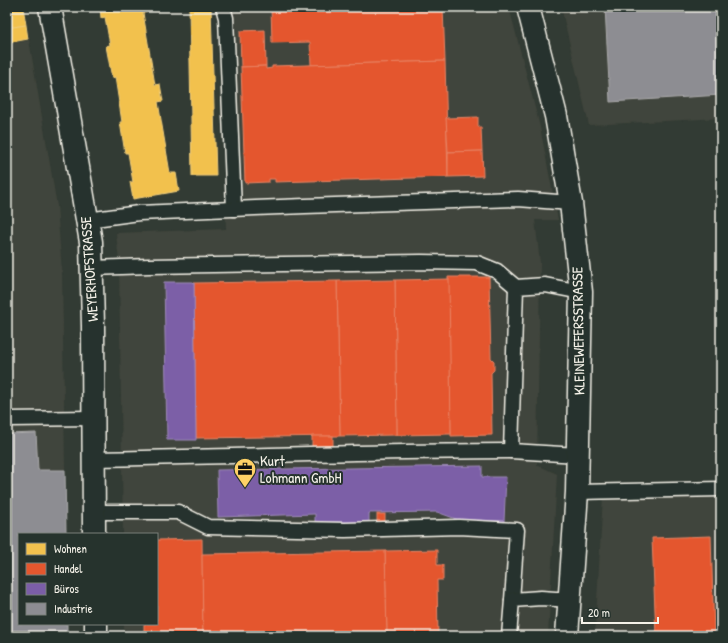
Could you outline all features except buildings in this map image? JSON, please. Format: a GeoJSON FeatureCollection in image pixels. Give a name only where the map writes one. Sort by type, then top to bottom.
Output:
{"type":"FeatureCollection","features":[{"type":"Feature","properties":{"kind":"street","name":"WEYERHOFSTRASSE"},"geometry":{"type":"LineString","coordinates":[[50,7],[88,220],[92,268],[94,533]]}},
{"type":"Feature","properties":{"kind":"street","name":"KLEINEWEFERSSTRASSE"},"geometry":{"type":"LineString","coordinates":[[528,7],[556,116],[571,203],[581,292],[577,492],[567,636]]}},
{"type":"Feature","properties":{"kind":"street"},"geometry":{"type":"LineString","coordinates":[[96,625],[96,636]]}},
{"type":"Feature","properties":{"kind":"lane"},"geometry":{"type":"LineString","coordinates":[[223,7],[226,18],[234,209]]}},
{"type":"Feature","properties":{"kind":"lane"},"geometry":{"type":"LineString","coordinates":[[88,220],[139,213],[518,199],[571,203]]}},
{"type":"Feature","properties":{"kind":"lane"},"geometry":{"type":"LineString","coordinates":[[92,268],[405,262],[477,263],[497,271],[516,287],[545,285],[581,292]]}},
{"type":"Feature","properties":{"kind":"lane"},"geometry":{"type":"LineString","coordinates":[[510,451],[516,287]]}},
{"type":"Feature","properties":{"kind":"lane"},"geometry":{"type":"LineString","coordinates":[[7,419],[93,418]]}},
{"type":"Feature","properties":{"kind":"lane"},"geometry":{"type":"LineString","coordinates":[[93,459],[406,451],[510,451],[578,455]]}},
{"type":"Feature","properties":{"kind":"lane"},"geometry":{"type":"LineString","coordinates":[[577,492],[721,489]]}},
{"type":"Feature","properties":{"kind":"lane"},"geometry":{"type":"LineString","coordinates":[[94,512],[178,512],[208,527],[345,530],[459,527],[517,530],[509,636]]}},
{"type":"Feature","properties":{"kind":"lane"},"geometry":{"type":"LineString","coordinates":[[512,600],[541,598],[570,600]]}},
{"type":"Feature","properties":{"kind":"shaded area"},"geometry":{"type":"Polygon","coordinates":[[[220,7],[509,7],[540,127],[558,220],[535,220],[540,263],[537,465],[557,474],[548,636],[124,636],[124,625],[158,625],[158,533],[123,533],[119,261],[116,233],[226,229],[220,7]]]}},
{"type":"Feature","properties":{"kind":"shaded area"},"geometry":{"type":"Polygon","coordinates":[[[561,7],[721,7],[721,118],[589,125],[561,7]]]}},
{"type":"Feature","properties":{"kind":"shaded area"},"geometry":{"type":"Polygon","coordinates":[[[29,40],[57,206],[62,272],[66,533],[18,533],[18,625],[67,625],[68,636],[7,636],[7,44],[29,40]]]}},
{"type":"Feature","properties":{"kind":"shaded area"},"geometry":{"type":"Polygon","coordinates":[[[721,494],[721,636],[595,636],[603,496],[721,494]]]}},
{"type":"Feature","properties":{"kind":"place","name":"Kurt Lohmann GmbH"},"geometry":{"type":"Point","coordinates":[245,488]}}]}
